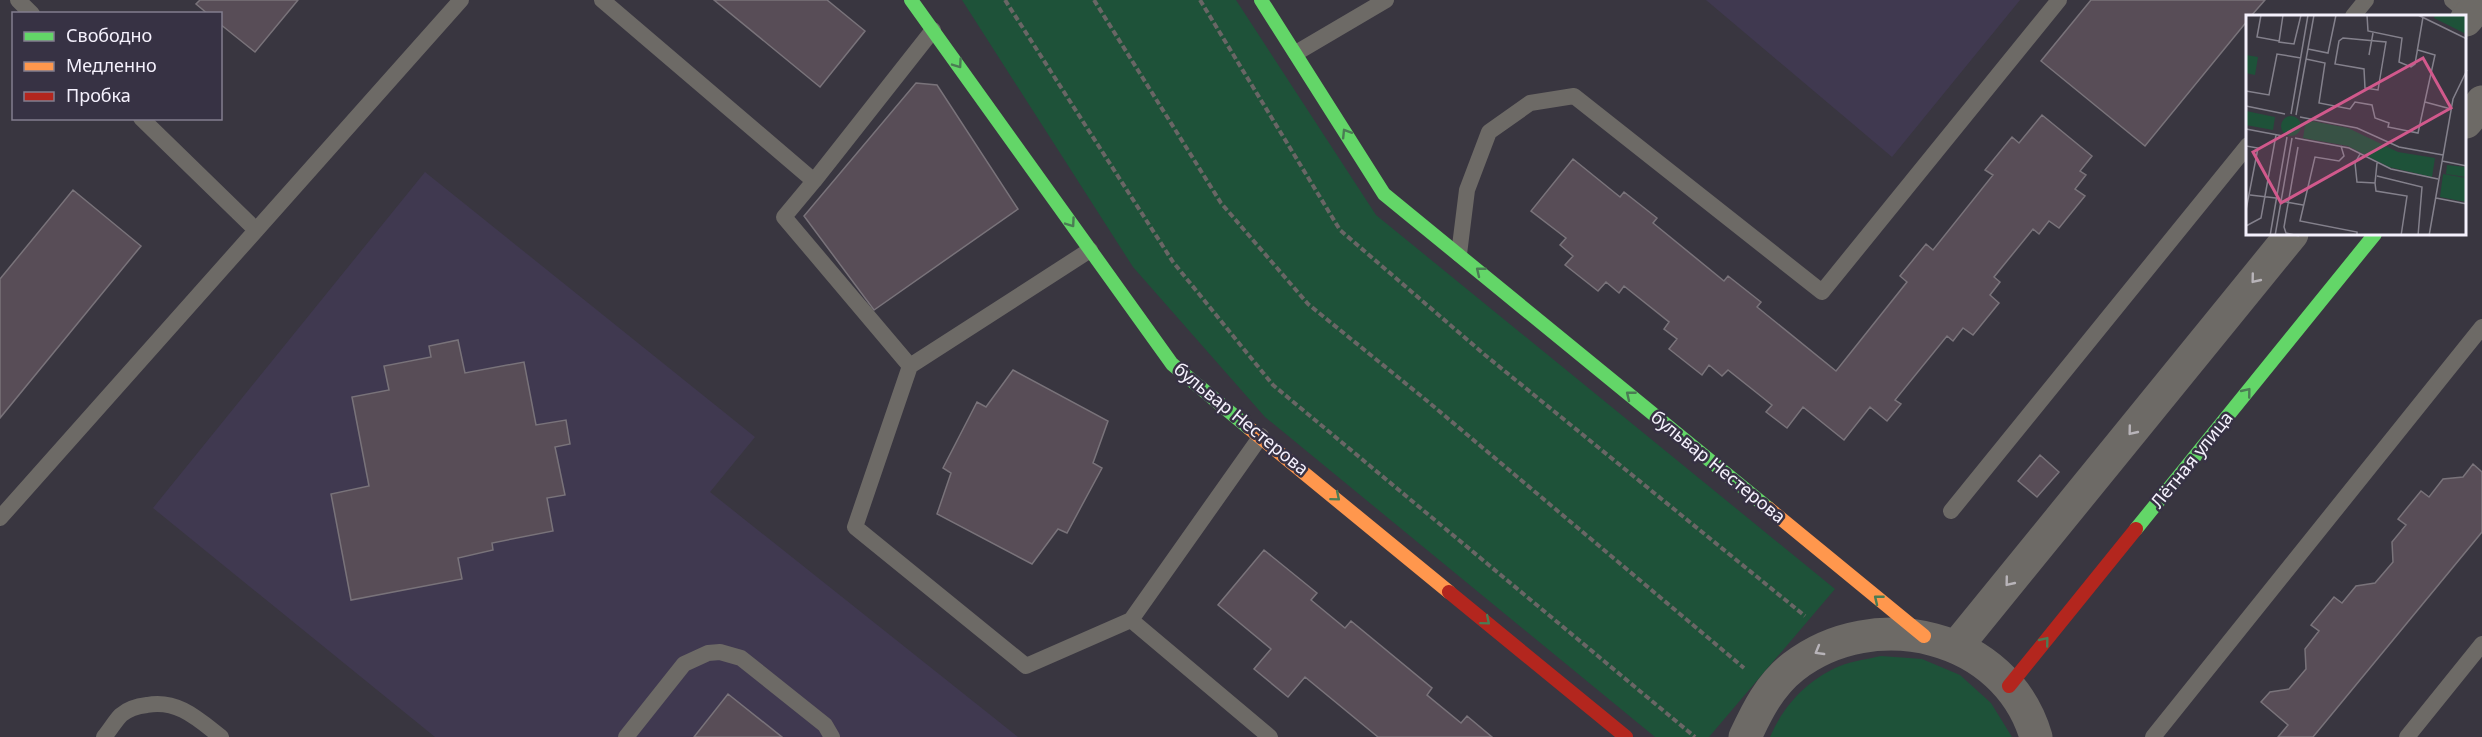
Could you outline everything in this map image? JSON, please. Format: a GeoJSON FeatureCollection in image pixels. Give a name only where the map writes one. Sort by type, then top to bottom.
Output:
{"type":"FeatureCollection","features":[{"type":"Feature","properties":{"kind":"street","name":"бульвар Нестерова"},"geometry":{"type":"LineString","coordinates":[[911,0],[1173,364],[1626,737]]}},
{"type":"Feature","properties":{"kind":"street","name":"бульвар Нестерова"},"geometry":{"type":"LineString","coordinates":[[1261,0],[1384,194],[1924,636]]}},
{"type":"Feature","properties":{"kind":"street"},"geometry":{"type":"LineString","coordinates":[[2467,121],[2482,102]]}},
{"type":"Feature","properties":{"kind":"street"},"geometry":{"type":"LineString","coordinates":[[1956,647],[2290,236]]}},
{"type":"Feature","properties":{"kind":"street","name":"Лётная улица"},"geometry":{"type":"LineString","coordinates":[[2008,686],[2373,236]]}},
{"type":"Feature","properties":{"kind":"street"},"geometry":{"type":"LineString","coordinates":[[1745,737],[1761,701],[1792,667],[1833,643],[1877,633],[1924,636],[1956,647],[1984,664],[2008,686],[2039,732]]}},
{"type":"Feature","properties":{"kind":"lane"},"geometry":{"type":"LineString","coordinates":[[18,0],[30,12]]}},
{"type":"Feature","properties":{"kind":"lane"},"geometry":{"type":"LineString","coordinates":[[0,518],[461,0]]}},
{"type":"Feature","properties":{"kind":"lane"},"geometry":{"type":"LineString","coordinates":[[602,0],[814,181]]}},
{"type":"Feature","properties":{"kind":"lane"},"geometry":{"type":"LineString","coordinates":[[1296,53],[1386,0]]}},
{"type":"Feature","properties":{"kind":"lane"},"geometry":{"type":"LineString","coordinates":[[1459,254],[1467,190],[1490,132],[1530,104],[1574,96],[1822,292],[2059,0]]}},
{"type":"Feature","properties":{"kind":"lane"},"geometry":{"type":"LineString","coordinates":[[2354,15],[2366,0]]}},
{"type":"Feature","properties":{"kind":"lane"},"geometry":{"type":"LineString","coordinates":[[910,366],[784,217],[933,30]]}},
{"type":"Feature","properties":{"kind":"lane"},"geometry":{"type":"LineString","coordinates":[[143,120],[256,230]]}},
{"type":"Feature","properties":{"kind":"lane"},"geometry":{"type":"LineString","coordinates":[[1951,511],[2246,147]]}},
{"type":"Feature","properties":{"kind":"lane"},"geometry":{"type":"LineString","coordinates":[[1090,250],[910,366],[855,526],[1026,666],[1131,620],[1261,436]]}},
{"type":"Feature","properties":{"kind":"lane"},"geometry":{"type":"LineString","coordinates":[[2153,737],[2482,327]]}},
{"type":"Feature","properties":{"kind":"lane"},"geometry":{"type":"LineString","coordinates":[[1131,620],[1270,737]]}},
{"type":"Feature","properties":{"kind":"lane"},"geometry":{"type":"LineString","coordinates":[[2408,737],[2482,644]]}},
{"type":"Feature","properties":{"kind":"lane"},"geometry":{"type":"LineString","coordinates":[[626,737],[684,664],[696,656],[720,652],[741,658],[825,725],[832,737]]}},
{"type":"Feature","properties":{"kind":"lane"},"geometry":{"type":"LineString","coordinates":[[104,737],[122,714],[137,706],[156,703],[174,705],[190,713],[220,737]]}},
{"type":"Feature","properties":{"kind":"path"},"geometry":{"type":"LineString","coordinates":[[1005,0],[1173,262],[1273,385],[1695,737]]}},
{"type":"Feature","properties":{"kind":"path"},"geometry":{"type":"LineString","coordinates":[[1094,0],[1221,203],[1308,304],[1426,400],[1747,670]]}},
{"type":"Feature","properties":{"kind":"path"},"geometry":{"type":"LineString","coordinates":[[1200,0],[1340,230],[1485,355],[1805,616]]}},
{"type":"Feature","properties":{"kind":"shaded area"},"geometry":{"type":"Polygon","coordinates":[[[1706,0],[2020,0],[1892,157],[1706,0]]]}},
{"type":"Feature","properties":{"kind":"shaded area"},"geometry":{"type":"Polygon","coordinates":[[[425,172],[755,437],[710,492],[1018,737],[435,737],[153,508],[425,172]]]}},
{"type":"Feature","properties":{"kind":"green space"},"geometry":{"type":"Polygon","coordinates":[[[962,0],[1236,0],[1376,215],[1835,589],[1709,737],[1655,737],[1265,417],[1133,267],[962,0]]]}},
{"type":"Feature","properties":{"kind":"green space"},"geometry":{"type":"Polygon","coordinates":[[[1881,656],[1922,659],[1960,675],[1991,703],[2012,737],[1770,737],[1789,704],[1817,678],[1845,664],[1881,656]]]}},
{"type":"Feature","properties":{"kind":"building"},"geometry":{"type":"Polygon","coordinates":[[[200,0],[298,0],[255,52],[222,26],[222,12],[206,12],[196,4],[200,0]]]}},
{"type":"Feature","properties":{"kind":"building"},"geometry":{"type":"Polygon","coordinates":[[[714,0],[827,0],[865,31],[820,87],[714,0]]]}},
{"type":"Feature","properties":{"kind":"building"},"geometry":{"type":"Polygon","coordinates":[[[2091,0],[2265,0],[2252,15],[2246,15],[2246,22],[2145,146],[2041,61],[2091,0]]]}},
{"type":"Feature","properties":{"kind":"building"},"geometry":{"type":"Polygon","coordinates":[[[916,83],[937,85],[1018,209],[874,310],[804,216],[916,83]]]}},
{"type":"Feature","properties":{"kind":"building"},"geometry":{"type":"Polygon","coordinates":[[[2042,115],[2092,156],[2080,171],[2086,175],[2075,189],[2085,196],[2059,228],[2049,221],[2039,234],[2033,229],[1994,277],[2000,282],[1990,295],[1999,303],[1973,335],[1963,328],[1953,341],[1947,336],[1895,400],[1901,404],[1887,421],[1870,407],[1844,440],[1803,407],[1787,428],[1766,412],[1772,405],[1728,370],[1722,376],[1709,365],[1702,375],[1669,349],[1677,339],[1664,329],[1669,322],[1624,286],[1619,293],[1606,282],[1598,291],[1565,265],[1573,256],[1560,245],[1566,238],[1531,211],[1573,159],[1620,197],[1624,192],[1657,218],[1653,223],[1724,281],[1728,276],[1761,302],[1757,307],[1836,371],[1907,282],[1900,276],[1926,244],[1933,250],[1993,175],[1985,170],[2012,137],[2019,143],[2042,115]]]}},
{"type":"Feature","properties":{"kind":"building"},"geometry":{"type":"Polygon","coordinates":[[[73,190],[141,246],[0,418],[0,279],[73,190]]]}},
{"type":"Feature","properties":{"kind":"building"},"geometry":{"type":"Polygon","coordinates":[[[458,340],[465,373],[524,362],[536,425],[566,420],[570,444],[555,447],[565,495],[547,498],[553,531],[492,543],[493,550],[458,558],[462,579],[351,600],[331,494],[369,486],[352,397],[389,390],[384,366],[431,357],[429,346],[458,340]]]}},
{"type":"Feature","properties":{"kind":"building"},"geometry":{"type":"Polygon","coordinates":[[[1013,370],[1108,421],[1093,463],[1102,468],[1067,533],[1058,529],[1032,564],[937,514],[951,473],[943,468],[977,402],[986,407],[1013,370]]]}},
{"type":"Feature","properties":{"kind":"building"},"geometry":{"type":"Polygon","coordinates":[[[2040,455],[2059,472],[2037,497],[2018,481],[2040,455]]]}},
{"type":"Feature","properties":{"kind":"building"},"geometry":{"type":"Polygon","coordinates":[[[2473,464],[2482,472],[2482,532],[2313,737],[2278,737],[2288,725],[2261,702],[2270,692],[2289,689],[2306,669],[2305,649],[2319,631],[2311,625],[2334,597],[2342,603],[2356,586],[2375,583],[2393,562],[2392,542],[2406,525],[2398,519],[2421,491],[2429,497],[2443,479],[2463,477],[2473,464]]]}},
{"type":"Feature","properties":{"kind":"building"},"geometry":{"type":"Polygon","coordinates":[[[1264,550],[1317,593],[1311,600],[1345,628],[1351,621],[1432,688],[1427,695],[1461,723],[1467,716],[1492,737],[1378,737],[1305,677],[1288,697],[1254,669],[1271,649],[1218,605],[1264,550]]]}},
{"type":"Feature","properties":{"kind":"building"},"geometry":{"type":"Polygon","coordinates":[[[728,694],[782,737],[694,737],[728,694]]]}},
{"type":"Feature","properties":{"kind":"traffic: fast"},"geometry":{"type":"LineString","coordinates":[[911,0],[1172,364],[1249,428]]}},
{"type":"Feature","properties":{"kind":"traffic: fast"},"geometry":{"type":"LineString","coordinates":[[1261,0],[1384,194],[1768,508]]}},
{"type":"Feature","properties":{"kind":"traffic: fast"},"geometry":{"type":"LineString","coordinates":[[2136,529],[2373,236]]}},
{"type":"Feature","properties":{"kind":"traffic: slow"},"geometry":{"type":"LineString","coordinates":[[1249,428],[1449,592]]}},
{"type":"Feature","properties":{"kind":"traffic: slow"},"geometry":{"type":"LineString","coordinates":[[1768,508],[1924,636]]}},
{"type":"Feature","properties":{"kind":"traffic: jam"},"geometry":{"type":"LineString","coordinates":[[2009,686],[2136,529]]}},
{"type":"Feature","properties":{"kind":"traffic: jam"},"geometry":{"type":"LineString","coordinates":[[1449,592],[1626,737]]}}]}
